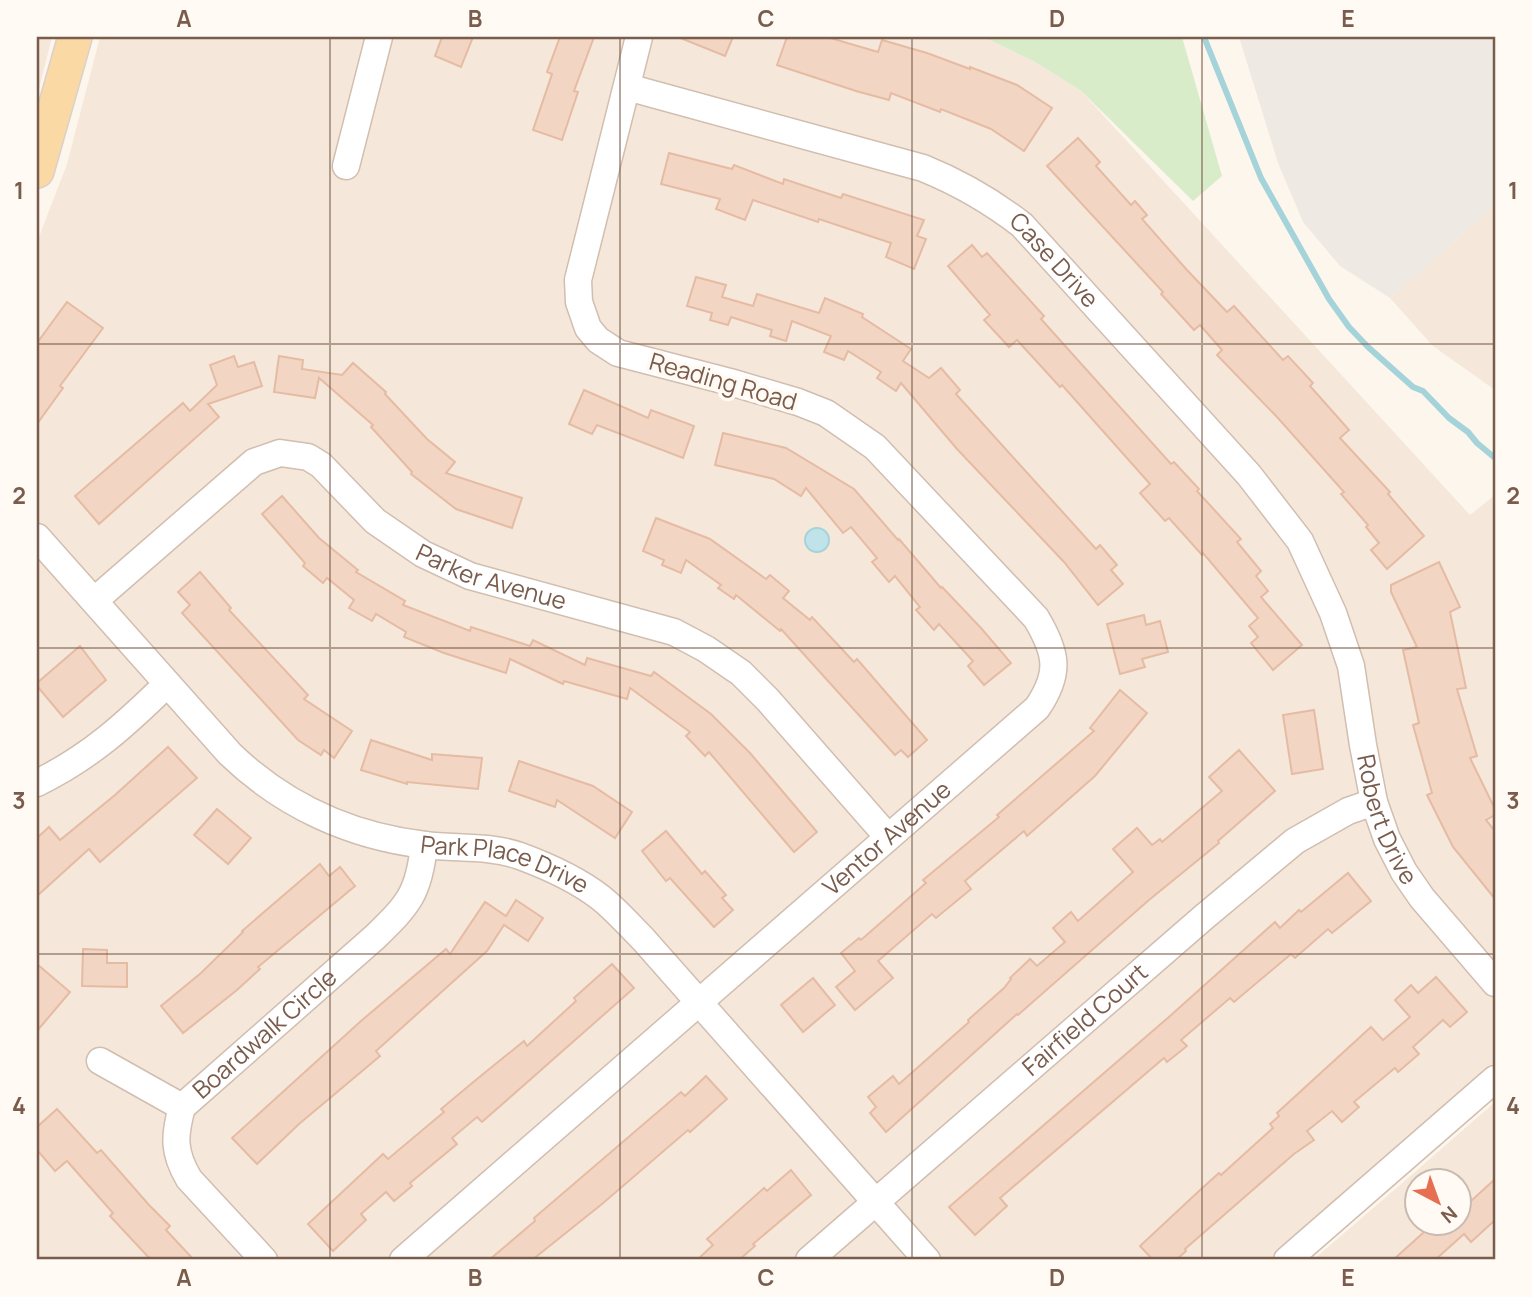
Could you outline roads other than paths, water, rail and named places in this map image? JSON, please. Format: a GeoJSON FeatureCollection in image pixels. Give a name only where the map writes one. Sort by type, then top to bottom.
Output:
{"type":"FeatureCollection","features":[{"type":"Feature","properties":{"kind":"main road"},"geometry":{"type":"LineString","coordinates":[[37,171],[75,37]]}},
{"type":"Feature","properties":{"kind":"street"},"geometry":{"type":"LineString","coordinates":[[345,166],[379,37]]}},
{"type":"Feature","properties":{"kind":"street","name":"Reading Road"},"geometry":{"type":"LineString","coordinates":[[639,37],[578,279],[579,302],[588,328],[598,340],[618,354],[730,382],[826,413],[875,447],[1036,618],[1046,635],[1054,663]]}},
{"type":"Feature","properties":{"kind":"street","name":"Case Drive"},"geometry":{"type":"LineString","coordinates":[[627,87],[923,168],[955,181],[990,201],[1022,225],[1248,475],[1280,514],[1300,541],[1338,627]]}},
{"type":"Feature","properties":{"kind":"street","name":"Parker Avenue"},"geometry":{"type":"LineString","coordinates":[[95,600],[254,462],[280,453],[308,457],[321,465],[375,521],[423,554],[470,576],[674,632],[706,649],[741,673],[768,700],[888,837]]}},
{"type":"Feature","properties":{"kind":"street","name":"Park Place Drive"},"geometry":{"type":"LineString","coordinates":[[37,537],[248,772],[295,804],[325,820],[350,828],[424,845],[480,848],[519,856],[564,876],[600,898],[643,939],[927,1260]]}},
{"type":"Feature","properties":{"kind":"street","name":"Robert Drive"},"geometry":{"type":"LineString","coordinates":[[1338,627],[1351,666],[1374,802],[1388,839],[1416,889],[1495,983]]}},
{"type":"Feature","properties":{"kind":"street","name":"Ventor Avenue"},"geometry":{"type":"LineString","coordinates":[[699,1002],[1037,708],[1054,677],[1054,663]]}},
{"type":"Feature","properties":{"kind":"street"},"geometry":{"type":"LineString","coordinates":[[37,783],[83,758],[124,725],[167,684]]}},
{"type":"Feature","properties":{"kind":"street","name":"Fairfield Court"},"geometry":{"type":"LineString","coordinates":[[809,1260],[1203,918],[1296,841],[1348,811],[1374,802]]}},
{"type":"Feature","properties":{"kind":"street","name":"Boardwalk Circle"},"geometry":{"type":"LineString","coordinates":[[264,1260],[189,1179],[180,1163],[176,1129],[183,1107],[401,912],[413,895],[421,876],[424,845]]}},
{"type":"Feature","properties":{"kind":"street"},"geometry":{"type":"LineString","coordinates":[[403,1260],[699,1002]]}},
{"type":"Feature","properties":{"kind":"street"},"geometry":{"type":"LineString","coordinates":[[100,1061],[183,1107]]}},
{"type":"Feature","properties":{"kind":"street"},"geometry":{"type":"LineString","coordinates":[[1287,1260],[1495,1079]]}},
{"type":"Feature","properties":{"kind":"water"},"geometry":{"type":"Polygon","coordinates":[[[817,528],[826,531],[829,540],[826,549],[817,552],[808,549],[805,540],[808,531],[817,528]]]}},
{"type":"Feature","properties":{"kind":"waterway"},"geometry":{"type":"LineString","coordinates":[[1204,37],[1261,178],[1329,299],[1349,327],[1368,347],[1413,387],[1423,391],[1495,458]]}}]}
